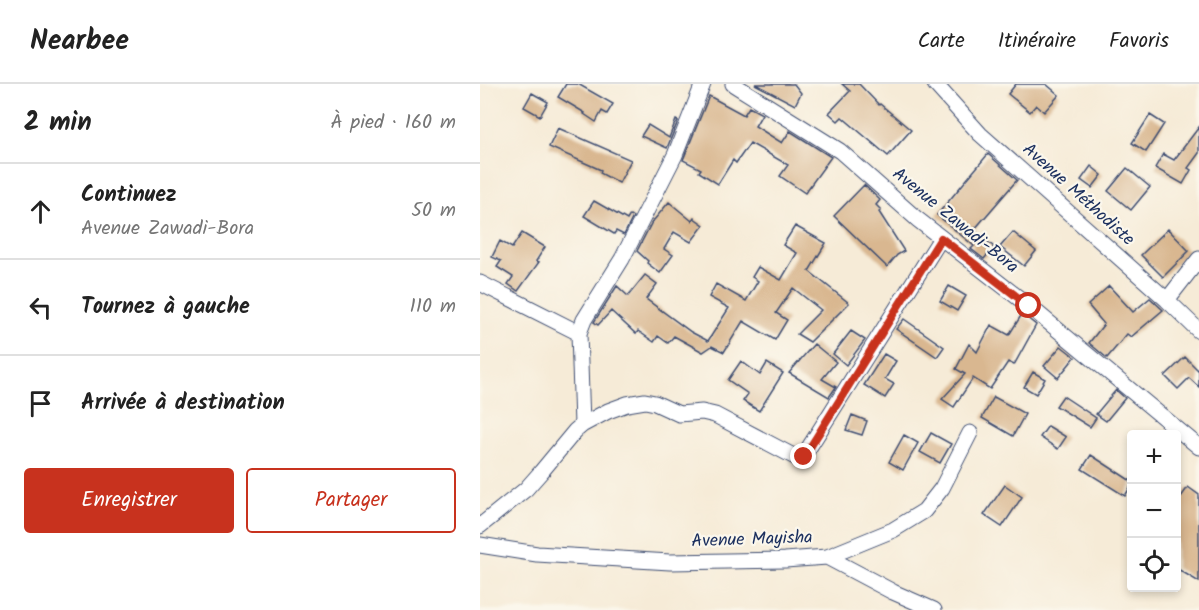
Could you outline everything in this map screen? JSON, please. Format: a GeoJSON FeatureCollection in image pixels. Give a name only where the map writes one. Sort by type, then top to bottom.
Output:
{"type":"FeatureCollection","features":[{"type":"Feature","properties":{"kind":"street"},"geometry":{"type":"LineString","coordinates":[[582,425],[579,333],[584,320],[622,259],[675,155],[703,84]]}},
{"type":"Feature","properties":{"kind":"street","name":"Avenue Zawadi-Bora"},"geometry":{"type":"LineString","coordinates":[[733,84],[840,151],[916,219],[1029,306],[1199,447]]}},
{"type":"Feature","properties":{"kind":"street","name":"Avenue Méthodiste"},"geometry":{"type":"LineString","coordinates":[[935,84],[980,134],[1199,331]]}},
{"type":"Feature","properties":{"kind":"street"},"geometry":{"type":"LineString","coordinates":[[480,526],[526,489],[582,425],[616,408],[636,402],[645,401],[679,414],[702,412],[715,415],[798,458],[804,457],[941,238]]}},
{"type":"Feature","properties":{"kind":"street"},"geometry":{"type":"LineString","coordinates":[[1167,300],[1199,259]]}},
{"type":"Feature","properties":{"kind":"street"},"geometry":{"type":"LineString","coordinates":[[480,283],[579,333]]}},
{"type":"Feature","properties":{"kind":"street","name":"Avenue Mayisha"},"geometry":{"type":"LineString","coordinates":[[480,545],[537,554],[670,562],[828,557],[893,530],[924,511],[942,488],[970,433]]}},
{"type":"Feature","properties":{"kind":"street"},"geometry":{"type":"LineString","coordinates":[[828,557],[892,592],[934,610]]}},
{"type":"Feature","properties":{"kind":"building"},"geometry":{"type":"Polygon","coordinates":[[[566,84],[578,84],[613,104],[607,114],[602,111],[596,122],[558,97],[566,84]]]}},
{"type":"Feature","properties":{"kind":"building"},"geometry":{"type":"Polygon","coordinates":[[[755,84],[794,84],[801,93],[795,105],[755,84]]]}},
{"type":"Feature","properties":{"kind":"building"},"geometry":{"type":"Polygon","coordinates":[[[842,84],[859,84],[879,105],[911,130],[888,156],[842,117],[838,121],[829,113],[850,91],[842,84]]]}},
{"type":"Feature","properties":{"kind":"building"},"geometry":{"type":"Polygon","coordinates":[[[1016,84],[1046,84],[1059,95],[1044,112],[1036,105],[1030,112],[1008,94],[1016,84]]]}},
{"type":"Feature","properties":{"kind":"building"},"geometry":{"type":"Polygon","coordinates":[[[532,93],[548,102],[540,116],[524,107],[532,93]]]}},
{"type":"Feature","properties":{"kind":"building"},"geometry":{"type":"Polygon","coordinates":[[[709,96],[744,115],[749,107],[762,114],[755,126],[782,143],[790,131],[831,157],[805,193],[780,176],[788,165],[750,143],[736,163],[733,160],[718,184],[699,172],[701,169],[683,160],[709,96]]]}},
{"type":"Feature","properties":{"kind":"building"},"geometry":{"type":"Polygon","coordinates":[[[1150,115],[1164,124],[1146,152],[1132,143],[1150,115]]]}},
{"type":"Feature","properties":{"kind":"building"},"geometry":{"type":"Polygon","coordinates":[[[676,120],[678,121],[667,148],[641,136],[648,125],[669,138],[676,120]]]}},
{"type":"Feature","properties":{"kind":"building"},"geometry":{"type":"Polygon","coordinates":[[[1199,127],[1199,153],[1188,168],[1191,170],[1183,184],[1155,168],[1163,154],[1174,160],[1199,127]]]}},
{"type":"Feature","properties":{"kind":"building"},"geometry":{"type":"Polygon","coordinates":[[[558,128],[631,160],[619,183],[600,173],[601,170],[549,147],[558,128]]]}},
{"type":"Feature","properties":{"kind":"building"},"geometry":{"type":"Polygon","coordinates":[[[988,154],[1017,180],[974,230],[994,247],[984,259],[971,249],[974,246],[937,215],[988,154]]]}},
{"type":"Feature","properties":{"kind":"building"},"geometry":{"type":"Polygon","coordinates":[[[1091,166],[1102,175],[1092,188],[1081,180],[1091,166]]]}},
{"type":"Feature","properties":{"kind":"building"},"geometry":{"type":"Polygon","coordinates":[[[1127,168],[1150,187],[1131,210],[1108,191],[1127,168]]]}},
{"type":"Feature","properties":{"kind":"building"},"geometry":{"type":"Polygon","coordinates":[[[864,185],[880,200],[876,205],[881,210],[879,212],[904,251],[897,255],[887,267],[834,216],[864,185]]]}},
{"type":"Feature","properties":{"kind":"building"},"geometry":{"type":"Polygon","coordinates":[[[594,201],[627,220],[630,215],[633,217],[624,235],[616,231],[614,234],[584,216],[594,201]]]}},
{"type":"Feature","properties":{"kind":"building"},"geometry":{"type":"Polygon","coordinates":[[[669,202],[692,221],[694,218],[704,225],[691,242],[674,232],[664,249],[673,255],[660,273],[637,251],[653,220],[669,202]]]}},
{"type":"Feature","properties":{"kind":"building"},"geometry":{"type":"Polygon","coordinates":[[[795,226],[826,243],[809,271],[849,303],[810,342],[797,334],[821,310],[793,288],[776,313],[787,320],[775,340],[743,321],[724,352],[712,346],[703,352],[674,336],[668,343],[658,336],[654,342],[638,331],[636,334],[611,311],[598,325],[594,322],[617,286],[628,296],[645,275],[657,284],[646,299],[691,332],[708,341],[729,308],[709,297],[716,284],[746,301],[758,281],[752,277],[758,267],[781,280],[797,253],[783,245],[795,226]]]}},
{"type":"Feature","properties":{"kind":"building"},"geometry":{"type":"Polygon","coordinates":[[[1168,229],[1189,251],[1163,277],[1141,255],[1168,229]]]}},
{"type":"Feature","properties":{"kind":"building"},"geometry":{"type":"Polygon","coordinates":[[[1013,232],[1036,251],[1024,266],[1000,247],[1013,232]]]}},
{"type":"Feature","properties":{"kind":"building"},"geometry":{"type":"Polygon","coordinates":[[[522,233],[545,247],[536,261],[539,262],[518,291],[508,284],[513,277],[497,267],[501,261],[492,257],[500,241],[512,248],[522,233]]]}},
{"type":"Feature","properties":{"kind":"building"},"geometry":{"type":"Polygon","coordinates":[[[949,286],[966,296],[957,311],[940,301],[949,286]]]}},
{"type":"Feature","properties":{"kind":"building"},"geometry":{"type":"Polygon","coordinates":[[[1109,286],[1133,312],[1150,298],[1163,310],[1131,337],[1127,334],[1107,358],[1089,343],[1104,324],[1088,305],[1109,286]]]}},
{"type":"Feature","properties":{"kind":"building"},"geometry":{"type":"Polygon","coordinates":[[[1022,314],[1036,325],[1014,365],[1008,362],[990,389],[973,378],[954,407],[942,399],[965,374],[956,369],[969,344],[977,352],[991,325],[1009,335],[1022,314]]]}},
{"type":"Feature","properties":{"kind":"building"},"geometry":{"type":"Polygon","coordinates":[[[904,319],[944,347],[937,357],[896,329],[904,319]]]}},
{"type":"Feature","properties":{"kind":"building"},"geometry":{"type":"Polygon","coordinates":[[[851,331],[865,340],[846,365],[833,354],[851,331]]]}},
{"type":"Feature","properties":{"kind":"building"},"geometry":{"type":"Polygon","coordinates":[[[814,344],[836,362],[822,379],[836,387],[829,397],[789,373],[814,344]]]}},
{"type":"Feature","properties":{"kind":"building"},"geometry":{"type":"Polygon","coordinates":[[[1061,346],[1075,357],[1058,378],[1044,366],[1061,346]]]}},
{"type":"Feature","properties":{"kind":"building"},"geometry":{"type":"Polygon","coordinates":[[[884,354],[896,361],[885,379],[894,384],[885,398],[864,385],[884,354]]]}},
{"type":"Feature","properties":{"kind":"building"},"geometry":{"type":"Polygon","coordinates":[[[1185,357],[1199,371],[1199,387],[1189,378],[1178,389],[1165,376],[1185,357]]]}},
{"type":"Feature","properties":{"kind":"building"},"geometry":{"type":"Polygon","coordinates":[[[741,361],[760,375],[767,363],[783,373],[759,411],[743,401],[748,394],[728,380],[741,361]]]}},
{"type":"Feature","properties":{"kind":"building"},"geometry":{"type":"Polygon","coordinates":[[[1033,372],[1045,379],[1036,394],[1024,387],[1033,372]]]}},
{"type":"Feature","properties":{"kind":"building"},"geometry":{"type":"Polygon","coordinates":[[[1116,390],[1125,398],[1106,421],[1096,414],[1116,390]]]}},
{"type":"Feature","properties":{"kind":"building"},"geometry":{"type":"Polygon","coordinates":[[[1063,396],[1096,418],[1090,427],[1056,406],[1063,396]]]}},
{"type":"Feature","properties":{"kind":"building"},"geometry":{"type":"Polygon","coordinates":[[[994,397],[1025,414],[1013,436],[982,418],[994,397]]]}},
{"type":"Feature","properties":{"kind":"building"},"geometry":{"type":"Polygon","coordinates":[[[852,415],[867,421],[862,435],[846,430],[852,415]]]}},
{"type":"Feature","properties":{"kind":"building"},"geometry":{"type":"Polygon","coordinates":[[[1048,426],[1066,437],[1058,449],[1040,437],[1048,426]]]}},
{"type":"Feature","properties":{"kind":"building"},"geometry":{"type":"Polygon","coordinates":[[[931,433],[951,444],[940,463],[920,452],[931,433]]]}},
{"type":"Feature","properties":{"kind":"building"},"geometry":{"type":"Polygon","coordinates":[[[904,435],[918,443],[903,470],[889,462],[904,435]]]}},
{"type":"Feature","properties":{"kind":"building"},"geometry":{"type":"Polygon","coordinates":[[[1091,455],[1127,478],[1127,493],[1125,496],[1082,469],[1091,455]]]}},
{"type":"Feature","properties":{"kind":"building"},"geometry":{"type":"Polygon","coordinates":[[[1005,485],[1022,497],[1002,527],[984,515],[1005,485]]]}},
{"type":"Feature","properties":{"kind":"building"},"geometry":{"type":"Polygon","coordinates":[[[1188,487],[1199,495],[1199,582],[1181,571],[1181,497],[1188,487]]]}},
{"type":"Feature","properties":{"kind":"route"},"geometry":{"type":"LineString","coordinates":[[804,457],[941,238],[1029,306]]}}]}
